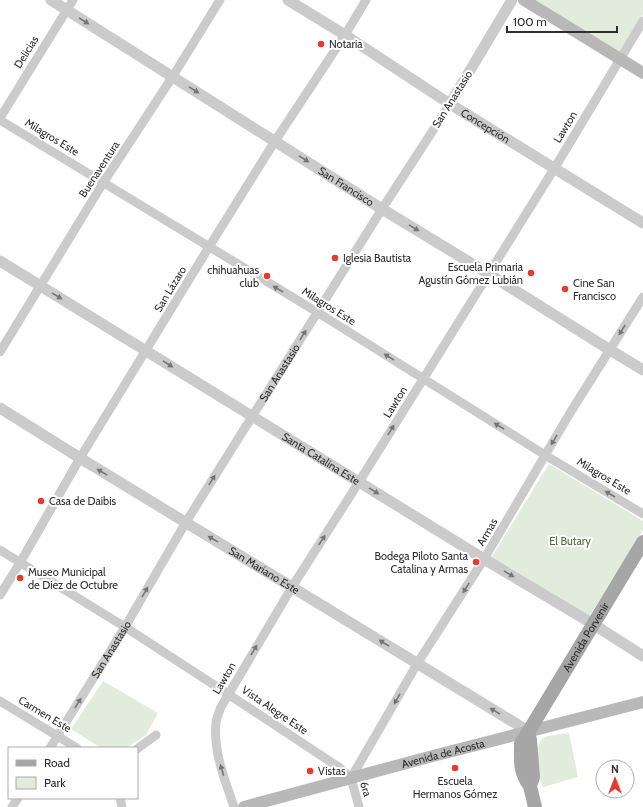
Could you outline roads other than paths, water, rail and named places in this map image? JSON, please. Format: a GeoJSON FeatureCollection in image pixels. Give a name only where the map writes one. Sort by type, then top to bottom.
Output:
{"type":"FeatureCollection","features":[{"type":"Feature","properties":{"kind":"main road"},"geometry":{"type":"LineString","coordinates":[[524,0],[643,73]]}},
{"type":"Feature","properties":{"kind":"main road","name":"Avenida Porvenir"},"geometry":{"type":"LineString","coordinates":[[534,807],[530,786],[524,779],[521,764],[521,744],[643,542]]}},
{"type":"Feature","properties":{"kind":"main road","name":"Avenida de Acosta"},"geometry":{"type":"LineString","coordinates":[[244,807],[528,731],[642,705]]}},
{"type":"Feature","properties":{"kind":"street","name":"San Francisco"},"geometry":{"type":"LineString","coordinates":[[51,0],[382,209],[643,370]]}},
{"type":"Feature","properties":{"kind":"street","name":"Delicias"},"geometry":{"type":"LineString","coordinates":[[0,119],[73,0]]}},
{"type":"Feature","properties":{"kind":"street","name":"Buenaventura"},"geometry":{"type":"LineString","coordinates":[[0,352],[103,183],[173,76],[220,0]]}},
{"type":"Feature","properties":{"kind":"street","name":"Concepción"},"geometry":{"type":"LineString","coordinates":[[288,0],[345,35],[450,104],[643,223]]}},
{"type":"Feature","properties":{"kind":"street","name":"San Lázaro"},"geometry":{"type":"LineString","coordinates":[[0,595],[80,458],[209,246],[366,0]]}},
{"type":"Feature","properties":{"kind":"street","name":"San Anastasio"},"geometry":{"type":"LineString","coordinates":[[51,747],[125,627],[186,522],[382,209],[450,104],[512,0]]}},
{"type":"Feature","properties":{"kind":"street","name":"Lawton"},"geometry":{"type":"LineString","coordinates":[[234,807],[217,752],[216,741],[216,722],[228,694],[292,587],[554,169],[643,21]]}},
{"type":"Feature","properties":{"kind":"street","name":"Milagros Este"},"geometry":{"type":"LineString","coordinates":[[0,119],[317,312],[545,455],[643,514]]}},
{"type":"Feature","properties":{"kind":"street","name":"Santa Catalina Este"},"geometry":{"type":"LineString","coordinates":[[0,261],[643,656]]}},
{"type":"Feature","properties":{"kind":"street","name":"Armas"},"geometry":{"type":"LineString","coordinates":[[351,778],[417,664],[484,559],[570,413],[643,297]]}},
{"type":"Feature","properties":{"kind":"street","name":"San Mariano Este"},"geometry":{"type":"LineString","coordinates":[[0,408],[528,731]]}},
{"type":"Feature","properties":{"kind":"street","name":"Vista Alegre Este"},"geometry":{"type":"LineString","coordinates":[[0,550],[125,627],[340,768],[351,778]]}},
{"type":"Feature","properties":{"kind":"street","name":"Carmen Este"},"geometry":{"type":"LineString","coordinates":[[0,701],[75,747]]}},
{"type":"Feature","properties":{"kind":"street"},"geometry":{"type":"LineString","coordinates":[[138,748],[156,735]]}},
{"type":"Feature","properties":{"kind":"street","name":"6ra"},"geometry":{"type":"LineString","coordinates":[[351,778],[359,807]]}},
{"type":"Feature","properties":{"kind":"place","name":"Notaria"},"geometry":{"type":"Point","coordinates":[321,44]}},
{"type":"Feature","properties":{"kind":"place","name":"Iglesia Bautista"},"geometry":{"type":"Point","coordinates":[335,258]}},
{"type":"Feature","properties":{"kind":"place","name":"Escuela Primaria Agustín Gómez Lubián"},"geometry":{"type":"Point","coordinates":[531,273]}},
{"type":"Feature","properties":{"kind":"place","name":"chihuahuas club"},"geometry":{"type":"Point","coordinates":[267,276]}},
{"type":"Feature","properties":{"kind":"place","name":"Cine San Francisco"},"geometry":{"type":"Point","coordinates":[565,289]}},
{"type":"Feature","properties":{"kind":"place","name":"Casa de Daibis"},"geometry":{"type":"Point","coordinates":[41,501]}},
{"type":"Feature","properties":{"kind":"place","name":"Bodega Piloto Santa Catalina y Armas"},"geometry":{"type":"Point","coordinates":[476,562]}},
{"type":"Feature","properties":{"kind":"place","name":"Museo Municipal de Diez de Octubre"},"geometry":{"type":"Point","coordinates":[20,578]}},
{"type":"Feature","properties":{"kind":"place","name":"Escuela Hermanos Gómez"},"geometry":{"type":"Point","coordinates":[455,768]}},
{"type":"Feature","properties":{"kind":"place","name":"Vistas"},"geometry":{"type":"Point","coordinates":[310,771]}},
{"type":"Feature","properties":{"kind":"park label","name":"El Butary"},"geometry":{"type":"Point","coordinates":[570,541]}}]}
